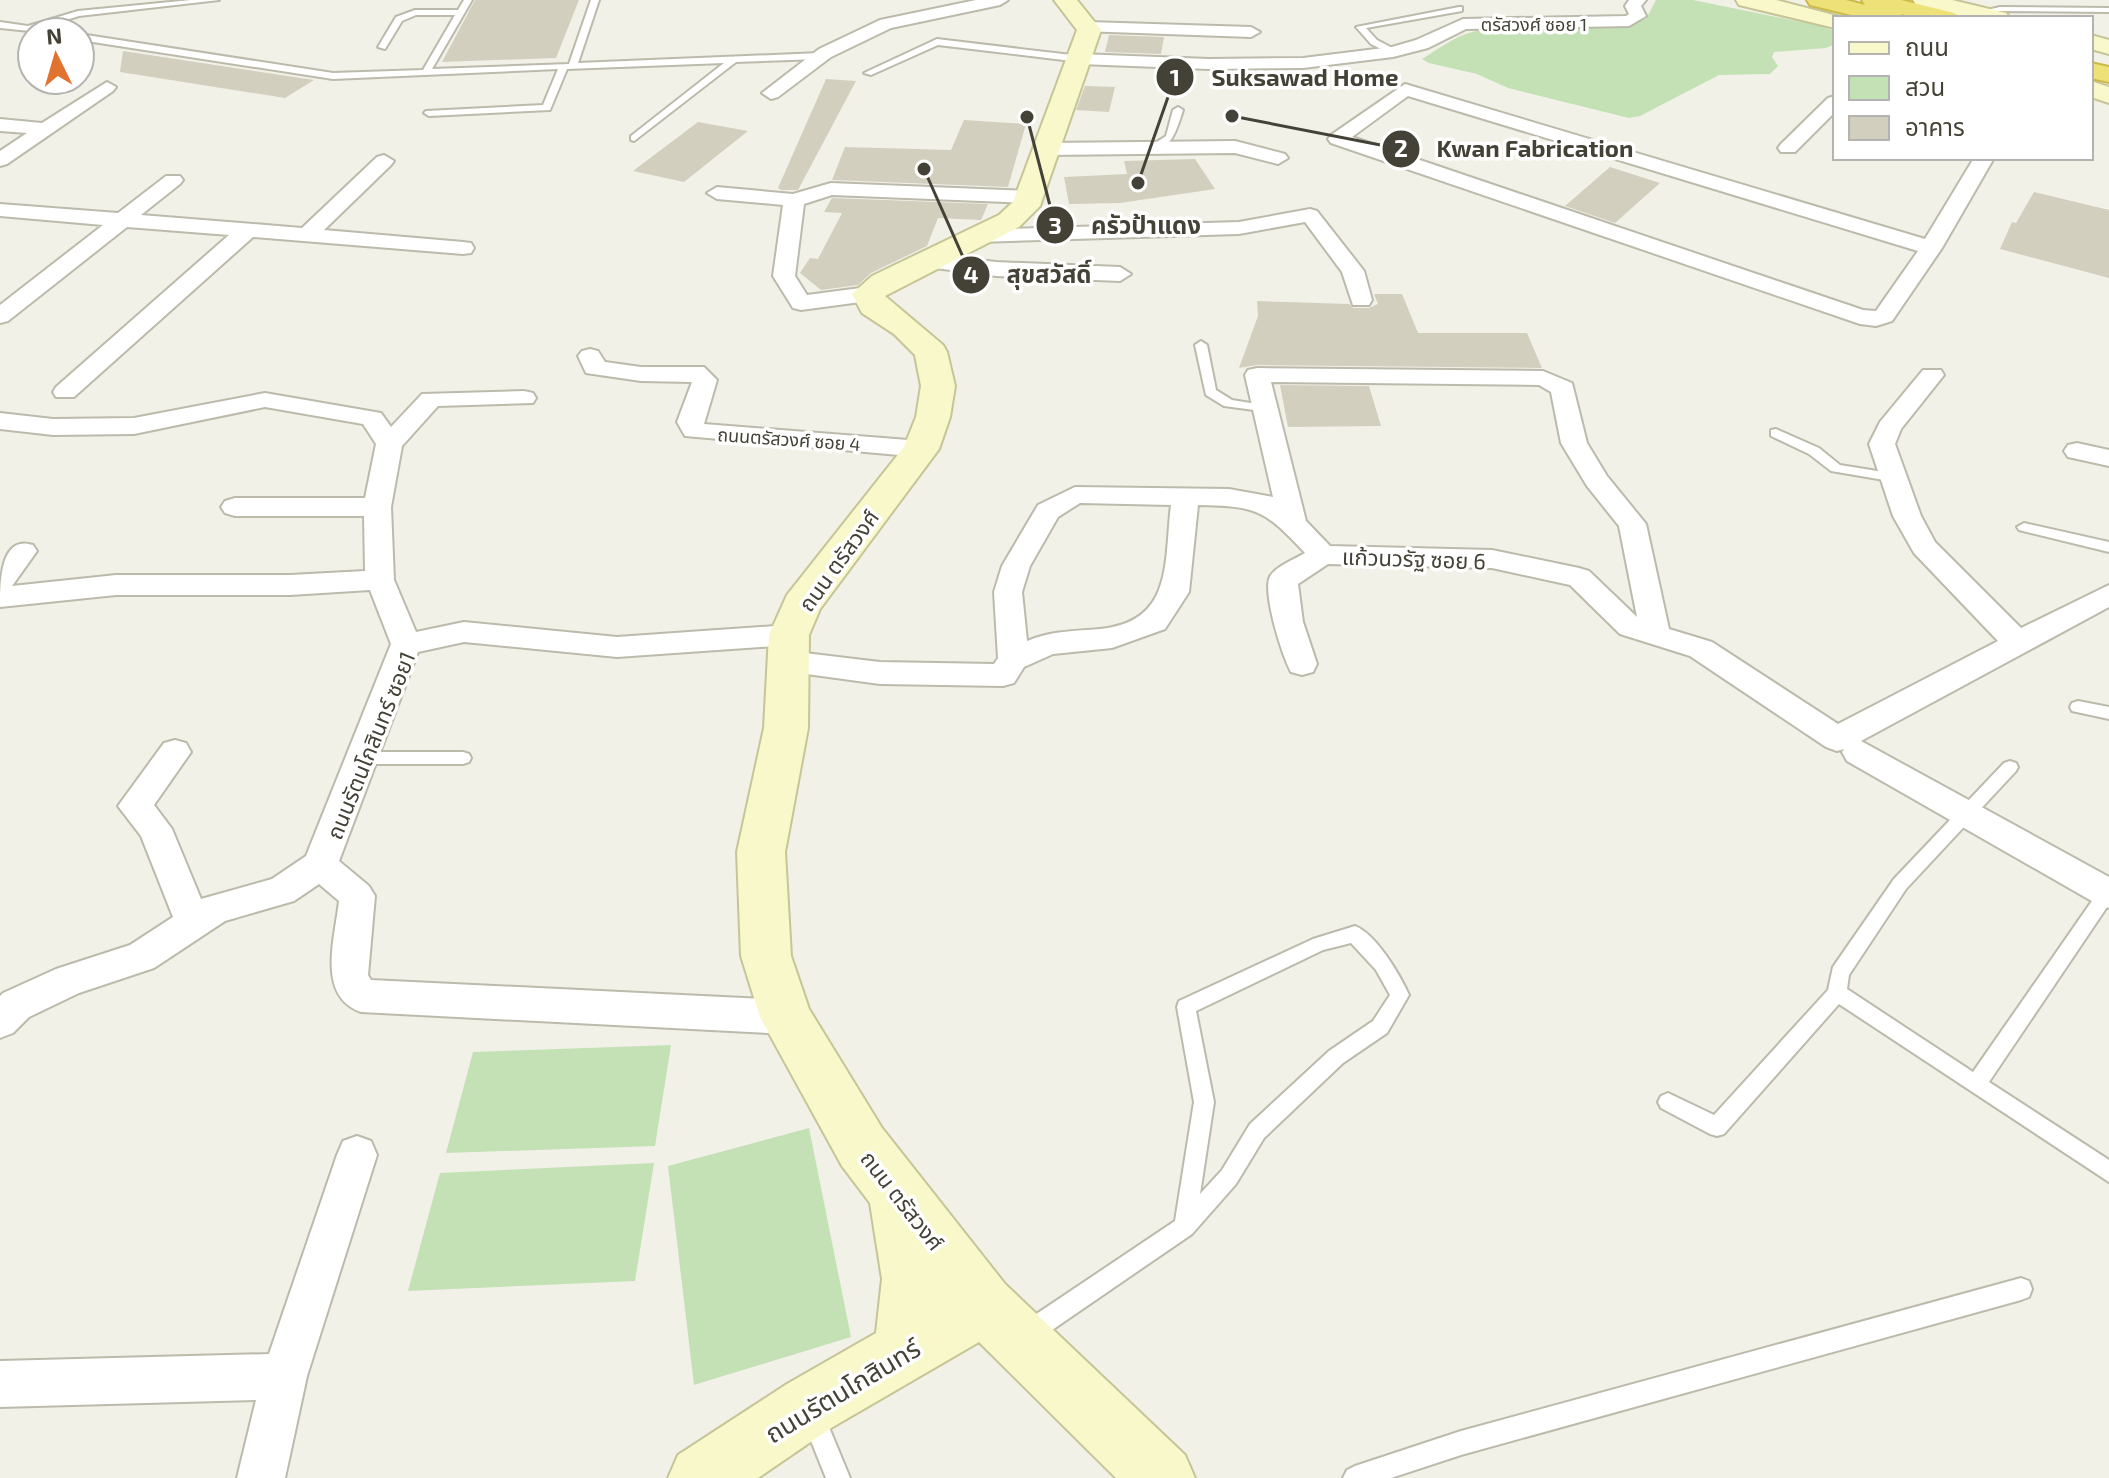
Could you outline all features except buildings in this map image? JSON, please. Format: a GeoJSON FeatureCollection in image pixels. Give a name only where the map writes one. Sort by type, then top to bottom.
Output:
{"type":"FeatureCollection","features":[{"type":"Feature","properties":{"kind":"highway"},"geometry":{"type":"LineString","coordinates":[[1818,0],[1884,16]]}},
{"type":"Feature","properties":{"kind":"highway"},"geometry":{"type":"LineString","coordinates":[[1873,0],[1938,16]]}},
{"type":"Feature","properties":{"kind":"street"},"geometry":{"type":"LineString","coordinates":[[902,0],[905,20]]}},
{"type":"Feature","properties":{"kind":"street"},"geometry":{"type":"LineString","coordinates":[[771,93],[820,56],[886,24],[1000,0]]}},
{"type":"Feature","properties":{"kind":"street","name":"ตรัสวงศ์ ซอย 1"},"geometry":{"type":"LineString","coordinates":[[1078,29],[1254,65],[1351,59],[1393,52],[1422,44],[1463,24],[1629,21],[1638,16],[1633,6],[1638,0]]}},
{"type":"Feature","properties":{"kind":"street"},"geometry":{"type":"LineString","coordinates":[[1747,0],[1833,21]]}},
{"type":"Feature","properties":{"kind":"street"},"geometry":{"type":"LineString","coordinates":[[1924,0],[1988,15]]}},
{"type":"Feature","properties":{"kind":"street"},"geometry":{"type":"LineString","coordinates":[[794,200],[784,276],[801,303],[868,294],[1009,221],[1026,206],[1047,149],[1078,29],[1251,32]]}},
{"type":"Feature","properties":{"kind":"street"},"geometry":{"type":"LineString","coordinates":[[0,160],[107,87]]}},
{"type":"Feature","properties":{"kind":"street"},"geometry":{"type":"LineString","coordinates":[[1931,248],[1405,89],[1338,139],[1860,317],[1876,319],[1884,316],[1931,248],[1983,160]]}},
{"type":"Feature","properties":{"kind":"street"},"geometry":{"type":"LineString","coordinates":[[1788,148],[1833,104]]}},
{"type":"Feature","properties":{"kind":"street"},"geometry":{"type":"LineString","coordinates":[[0,125],[45,129]]}},
{"type":"Feature","properties":{"kind":"street"},"geometry":{"type":"LineString","coordinates":[[1047,149],[1235,147],[1278,158]]}},
{"type":"Feature","properties":{"kind":"street"},"geometry":{"type":"LineString","coordinates":[[307,235],[384,161]]}},
{"type":"Feature","properties":{"kind":"street"},"geometry":{"type":"LineString","coordinates":[[0,316],[173,180]]}},
{"type":"Feature","properties":{"kind":"street"},"geometry":{"type":"LineString","coordinates":[[717,193],[794,200],[831,189],[1029,197]]}},
{"type":"Feature","properties":{"kind":"street"},"geometry":{"type":"LineString","coordinates":[[0,210],[463,248]]}},
{"type":"Feature","properties":{"kind":"street"},"geometry":{"type":"LineString","coordinates":[[979,236],[1239,228],[1310,215],[1353,271],[1361,300]]}},
{"type":"Feature","properties":{"kind":"street"},"geometry":{"type":"LineString","coordinates":[[65,392],[248,230]]}},
{"type":"Feature","properties":{"kind":"street"},"geometry":{"type":"LineString","coordinates":[[928,261],[996,269],[1120,274]]}},
{"type":"Feature","properties":{"kind":"street","name":"ถนน ตรัสวงศ์"},"geometry":{"type":"LineString","coordinates":[[868,294],[873,306],[905,327],[931,352],[938,386],[933,417],[921,449],[801,605],[788,649],[786,728],[761,852],[766,956],[786,1017],[862,1147],[1002,1322],[1162,1478]]}},
{"type":"Feature","properties":{"kind":"street","name":"ถนนตรัสวงศ์ ซอย 4"},"geometry":{"type":"LineString","coordinates":[[590,356],[595,368],[641,374],[695,372],[705,380],[690,422],[694,431],[921,449]]}},
{"type":"Feature","properties":{"kind":"street"},"geometry":{"type":"LineString","coordinates":[[1293,524],[1257,375],[1543,378],[1563,388],[1574,443],[1596,480],[1632,524],[1656,635]]}},
{"type":"Feature","properties":{"kind":"street"},"geometry":{"type":"LineString","coordinates":[[1932,375],[1882,438],[1907,516],[1924,547],[2018,643]]}},
{"type":"Feature","properties":{"kind":"street"},"geometry":{"type":"LineString","coordinates":[[406,644],[380,580],[377,507],[389,444],[431,399],[524,398]]}},
{"type":"Feature","properties":{"kind":"street"},"geometry":{"type":"LineString","coordinates":[[0,421],[53,427],[134,426],[265,400],[372,418],[389,444]]}},
{"type":"Feature","properties":{"kind":"street"},"geometry":{"type":"LineString","coordinates":[[2077,451],[2109,458]]}},
{"type":"Feature","properties":{"kind":"street","name":"แก้วนวรัฐ ซอย 6"},"geometry":{"type":"LineString","coordinates":[[1013,659],[1008,592],[1016,566],[1048,511],[1075,495],[1229,497],[1265,503],[1293,524],[1322,555],[1492,559],[1579,578],[1630,627],[1701,649],[1837,739],[2109,595]]}},
{"type":"Feature","properties":{"kind":"street"},"geometry":{"type":"LineString","coordinates":[[788,649],[880,673],[1003,675],[1013,659],[1048,644],[1112,638],[1155,622],[1175,592],[1185,496]]}},
{"type":"Feature","properties":{"kind":"street"},"geometry":{"type":"LineString","coordinates":[[235,507],[377,507]]}},
{"type":"Feature","properties":{"kind":"street"},"geometry":{"type":"LineString","coordinates":[[0,582],[23,551]]}},
{"type":"Feature","properties":{"kind":"street"},"geometry":{"type":"LineString","coordinates":[[1302,664],[1288,622],[1283,580],[1322,555]]}},
{"type":"Feature","properties":{"kind":"street"},"geometry":{"type":"LineString","coordinates":[[0,597],[116,585],[290,585],[380,580]]}},
{"type":"Feature","properties":{"kind":"street","name":"ถนนรัตนโกสินทร์ ซอย1"},"geometry":{"type":"LineString","coordinates":[[0,1021],[16,1005],[15,997],[141,957],[215,909],[282,891],[320,865],[406,644],[464,632],[617,647],[788,649]]}},
{"type":"Feature","properties":{"kind":"street"},"geometry":{"type":"LineString","coordinates":[[175,752],[135,806],[155,829],[193,923]]}},
{"type":"Feature","properties":{"kind":"street"},"geometry":{"type":"LineString","coordinates":[[1858,752],[2108,893]]}},
{"type":"Feature","properties":{"kind":"street"},"geometry":{"type":"LineString","coordinates":[[320,865],[357,896],[349,978],[361,996],[786,1017]]}},
{"type":"Feature","properties":{"kind":"street"},"geometry":{"type":"LineString","coordinates":[[261,1478],[260,1469],[284,1376],[357,1155]]}},
{"type":"Feature","properties":{"kind":"street"},"geometry":{"type":"LineString","coordinates":[[896,1190],[913,1265],[912,1310],[900,1354]]}},
{"type":"Feature","properties":{"kind":"street","name":"ถนนรัตนโกสินทร์"},"geometry":{"type":"LineString","coordinates":[[701,1478],[809,1406],[900,1354],[1002,1322]]}},
{"type":"Feature","properties":{"kind":"street"},"geometry":{"type":"LineString","coordinates":[[0,1384],[284,1376]]}},
{"type":"Feature","properties":{"kind":"lane"},"geometry":{"type":"LineString","coordinates":[[71,16],[215,0]]}},
{"type":"Feature","properties":{"kind":"lane"},"geometry":{"type":"LineString","coordinates":[[425,73],[468,0]]}},
{"type":"Feature","properties":{"kind":"lane"},"geometry":{"type":"LineString","coordinates":[[429,113],[547,108],[568,67],[595,0]]}},
{"type":"Feature","properties":{"kind":"lane"},"geometry":{"type":"LineString","coordinates":[[1393,52],[1374,42],[1360,27],[1459,9]]}},
{"type":"Feature","properties":{"kind":"lane"},"geometry":{"type":"LineString","coordinates":[[1988,15],[2000,9],[2109,13]]}},
{"type":"Feature","properties":{"kind":"lane"},"geometry":{"type":"LineString","coordinates":[[382,47],[399,19],[415,13],[460,12]]}},
{"type":"Feature","properties":{"kind":"lane"},"geometry":{"type":"LineString","coordinates":[[2038,16],[2109,13]]}},
{"type":"Feature","properties":{"kind":"lane"},"geometry":{"type":"LineString","coordinates":[[868,73],[937,42],[1078,29]]}},
{"type":"Feature","properties":{"kind":"lane"},"geometry":{"type":"LineString","coordinates":[[96,39],[333,76],[820,56]]}},
{"type":"Feature","properties":{"kind":"lane"},"geometry":{"type":"LineString","coordinates":[[634,138],[733,60]]}},
{"type":"Feature","properties":{"kind":"lane"},"geometry":{"type":"LineString","coordinates":[[1151,150],[1170,137],[1178,110]]}},
{"type":"Feature","properties":{"kind":"lane"},"geometry":{"type":"LineString","coordinates":[[1201,345],[1210,392],[1228,403],[1265,409]]}},
{"type":"Feature","properties":{"kind":"lane"},"geometry":{"type":"LineString","coordinates":[[1776,433],[1814,451],[1836,468],[1896,478]]}},
{"type":"Feature","properties":{"kind":"lane"},"geometry":{"type":"LineString","coordinates":[[2024,527],[2109,547]]}},
{"type":"Feature","properties":{"kind":"lane"},"geometry":{"type":"LineString","coordinates":[[2078,707],[2109,713]]}},
{"type":"Feature","properties":{"kind":"lane"},"geometry":{"type":"LineString","coordinates":[[363,758],[463,758]]}},
{"type":"Feature","properties":{"kind":"lane"},"geometry":{"type":"LineString","coordinates":[[1668,1102],[1717,1127],[1837,993],[1840,973],[1900,884],[2010,767]]}},
{"type":"Feature","properties":{"kind":"lane"},"geometry":{"type":"LineString","coordinates":[[1977,1083],[2108,893]]}},
{"type":"Feature","properties":{"kind":"lane"},"geometry":{"type":"LineString","coordinates":[[1002,1322],[1185,1227],[1229,1177],[1257,1131],[1336,1057],[1380,1027],[1400,995],[1382,964],[1355,934],[1319,944],[1186,1007],[1204,1102],[1185,1227]]}},
{"type":"Feature","properties":{"kind":"lane"},"geometry":{"type":"LineString","coordinates":[[1837,993],[2109,1172]]}},
{"type":"Feature","properties":{"kind":"lane"},"geometry":{"type":"LineString","coordinates":[[1355,1478],[1461,1443],[2021,1289]]}},
{"type":"Feature","properties":{"kind":"lane"},"geometry":{"type":"LineString","coordinates":[[809,1406],[838,1478]]}},
{"type":"Feature","properties":{"kind":"green space"},"geometry":{"type":"Polygon","coordinates":[[[1656,0],[1693,0],[1821,26],[1833,30],[1833,45],[1774,52],[1772,57],[1778,66],[1770,74],[1719,75],[1640,116],[1629,118],[1508,88],[1477,74],[1422,59],[1466,34],[1494,28],[1603,27],[1646,19],[1656,0]]]}},
{"type":"Feature","properties":{"kind":"green space"},"geometry":{"type":"Polygon","coordinates":[[[671,1045],[655,1146],[446,1153],[473,1052],[671,1045]]]}},
{"type":"Feature","properties":{"kind":"green space"},"geometry":{"type":"Polygon","coordinates":[[[809,1128],[851,1337],[694,1385],[668,1166],[809,1128]]]}},
{"type":"Feature","properties":{"kind":"green space"},"geometry":{"type":"Polygon","coordinates":[[[654,1163],[635,1281],[408,1291],[440,1173],[654,1163]]]}},
{"type":"Feature","properties":{"kind":"place","name":"Kwan Fabrication"},"geometry":{"type":"Point","coordinates":[1232,116]}},
{"type":"Feature","properties":{"kind":"place","name":"ครัวป้าแดง"},"geometry":{"type":"Point","coordinates":[1027,117]}},
{"type":"Feature","properties":{"kind":"place","name":"สุขสวัสดิ์"},"geometry":{"type":"Point","coordinates":[924,169]}},
{"type":"Feature","properties":{"kind":"place","name":"Suksawad Home"},"geometry":{"type":"Point","coordinates":[1138,183]}}]}
